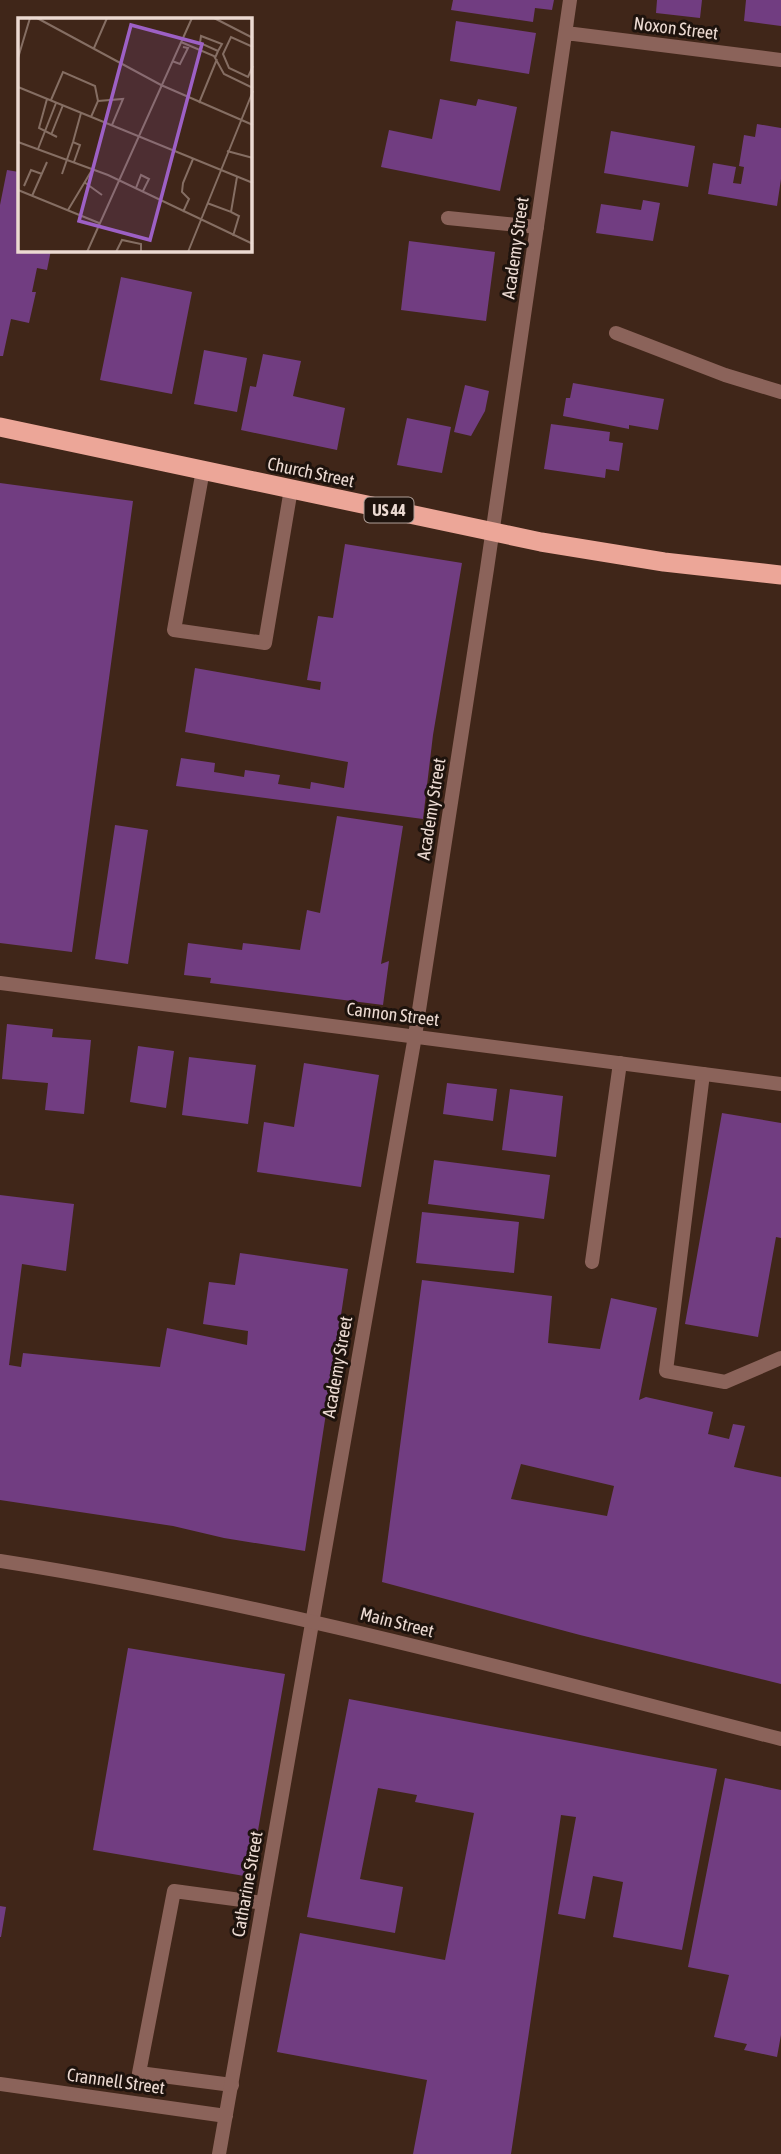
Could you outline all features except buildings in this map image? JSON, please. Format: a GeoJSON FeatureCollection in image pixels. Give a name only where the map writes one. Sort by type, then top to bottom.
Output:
{"type":"FeatureCollection","features":[{"type":"Feature","properties":{"kind":"highway","name":"Church Street"},"geometry":{"type":"LineString","coordinates":[[0,426],[493,533],[605,554],[781,574]]}},
{"type":"Feature","properties":{"kind":"street","name":"Academy Street"},"geometry":{"type":"LineString","coordinates":[[313,1620],[415,1036],[493,533],[570,0]]}},
{"type":"Feature","properties":{"kind":"street","name":"Noxon Street"},"geometry":{"type":"LineString","coordinates":[[566,33],[781,60]]}},
{"type":"Feature","properties":{"kind":"street"},"geometry":{"type":"LineString","coordinates":[[448,218],[537,227]]}},
{"type":"Feature","properties":{"kind":"street"},"geometry":{"type":"LineString","coordinates":[[615,333],[781,392]]}},
{"type":"Feature","properties":{"kind":"street"},"geometry":{"type":"LineString","coordinates":[[203,470],[174,630],[265,643],[291,489]]}},
{"type":"Feature","properties":{"kind":"street","name":"Cannon Street"},"geometry":{"type":"LineString","coordinates":[[0,983],[781,1084]]}},
{"type":"Feature","properties":{"kind":"street"},"geometry":{"type":"LineString","coordinates":[[592,1262],[620,1063]]}},
{"type":"Feature","properties":{"kind":"street"},"geometry":{"type":"LineString","coordinates":[[703,1074],[666,1371],[725,1382],[781,1358]]}},
{"type":"Feature","properties":{"kind":"street","name":"Main Street"},"geometry":{"type":"LineString","coordinates":[[0,1560],[313,1620],[781,1739]]}},
{"type":"Feature","properties":{"kind":"street","name":"Catharine Street"},"geometry":{"type":"LineString","coordinates":[[219,2154],[313,1620]]}},
{"type":"Feature","properties":{"kind":"street"},"geometry":{"type":"LineString","coordinates":[[232,2085],[139,2073],[174,1891],[263,1903]]}},
{"type":"Feature","properties":{"kind":"street","name":"Crannell Street"},"geometry":{"type":"LineString","coordinates":[[0,2084],[226,2116]]}}]}
